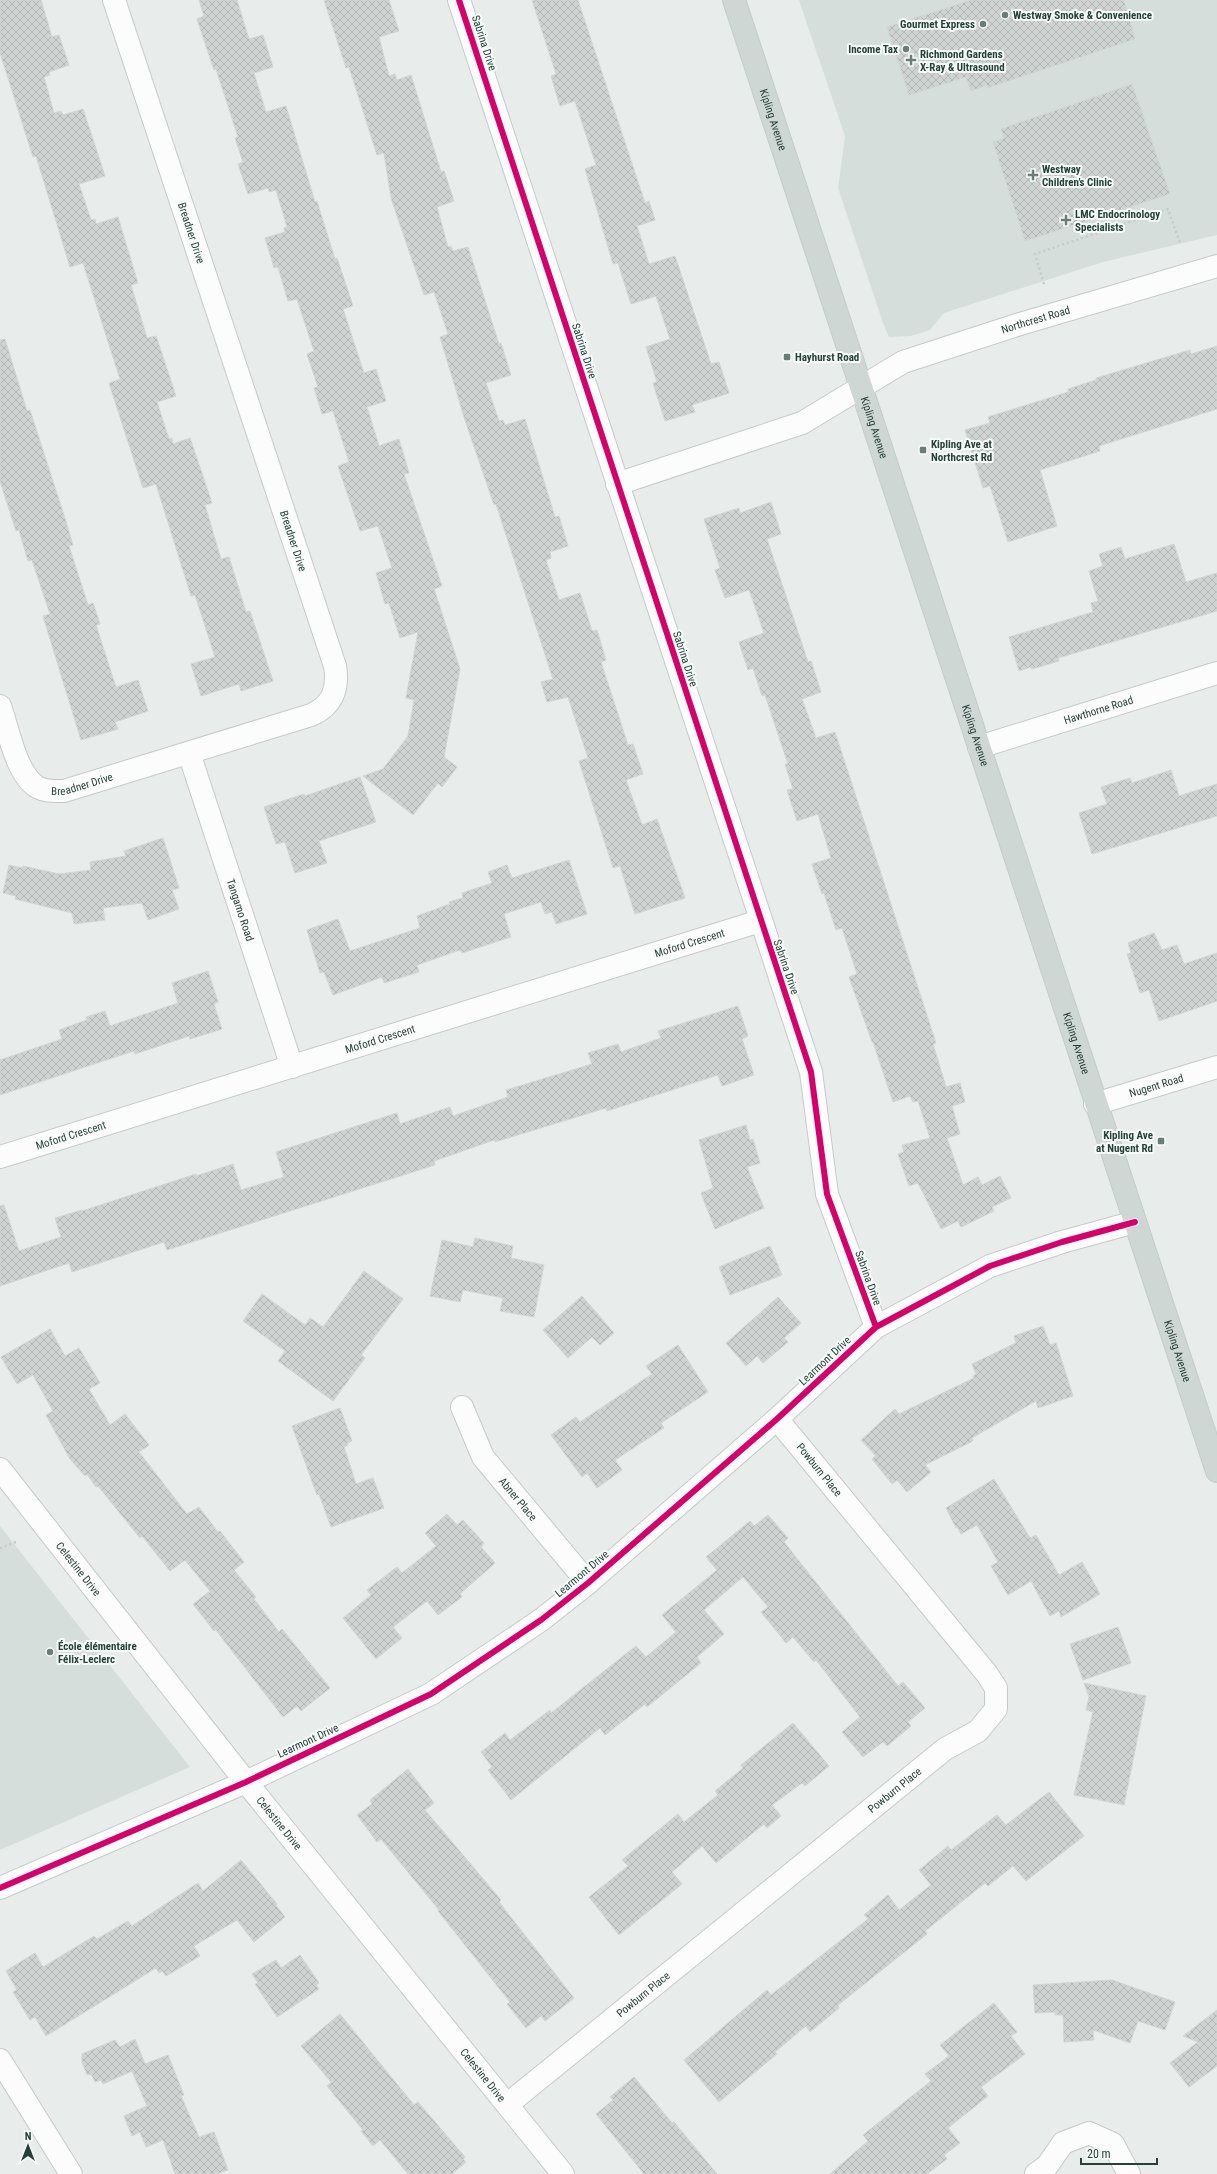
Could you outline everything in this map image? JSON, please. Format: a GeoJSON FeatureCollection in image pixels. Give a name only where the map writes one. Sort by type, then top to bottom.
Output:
{"type":"FeatureCollection","features":[{"type":"Feature","properties":{"kind":"main road","name":"Kipling Avenue"},"geometry":{"type":"LineString","coordinates":[[734,0],[1095,1104],[1217,1471]]}},
{"type":"Feature","properties":{"kind":"street","name":"Breadner Drive"},"geometry":{"type":"LineString","coordinates":[[0,706],[20,766],[27,778],[37,787],[49,791],[64,791],[189,754],[321,711],[333,697],[336,674],[114,0]]}},
{"type":"Feature","properties":{"kind":"street","name":"Sabrina Drive"},"geometry":{"type":"LineString","coordinates":[[459,0],[760,921],[811,1072],[827,1194],[876,1327]]}},
{"type":"Feature","properties":{"kind":"street","name":"Northcrest Road"},"geometry":{"type":"LineString","coordinates":[[861,388],[903,362],[1020,324],[1217,266]]}},
{"type":"Feature","properties":{"kind":"street"},"geometry":{"type":"LineString","coordinates":[[617,484],[802,423],[861,388]]}},
{"type":"Feature","properties":{"kind":"street","name":"Hawthorne Road"},"geometry":{"type":"LineString","coordinates":[[979,747],[1217,673]]}},
{"type":"Feature","properties":{"kind":"street","name":"Tangamo Road"},"geometry":{"type":"LineString","coordinates":[[189,754],[292,1067]]}},
{"type":"Feature","properties":{"kind":"street","name":"Moford Crescent"},"geometry":{"type":"LineString","coordinates":[[0,1157],[760,921]]}},
{"type":"Feature","properties":{"kind":"street","name":"Nugent Road"},"geometry":{"type":"LineString","coordinates":[[1095,1104],[1217,1068]]}},
{"type":"Feature","properties":{"kind":"street","name":"Learmont Drive"},"geometry":{"type":"LineString","coordinates":[[0,1888],[246,1782],[430,1694],[541,1620],[588,1583],[777,1419],[876,1327],[990,1266],[1062,1242],[1135,1222]]}},
{"type":"Feature","properties":{"kind":"street","name":"Abner Place"},"geometry":{"type":"LineString","coordinates":[[462,1407],[483,1457],[588,1583]]}},
{"type":"Feature","properties":{"kind":"street","name":"Powburn Place"},"geometry":{"type":"LineString","coordinates":[[508,2104],[945,1749],[978,1731],[996,1709],[996,1688],[987,1674],[777,1419]]}},
{"type":"Feature","properties":{"kind":"street","name":"Celestine Drive"},"geometry":{"type":"LineString","coordinates":[[0,1469],[246,1782],[508,2104],[563,2174]]}},
{"type":"Feature","properties":{"kind":"street"},"geometry":{"type":"LineString","coordinates":[[0,2060],[71,2174]]}},
{"type":"Feature","properties":{"kind":"street"},"geometry":{"type":"LineString","coordinates":[[1036,2174],[1047,2166],[1063,2142],[1089,2133],[1113,2144],[1129,2174]]}},
{"type":"Feature","properties":{"kind":"path"},"geometry":{"type":"LineString","coordinates":[[1044,284],[1035,254],[1168,209],[1180,244]]}},
{"type":"Feature","properties":{"kind":"path"},"geometry":{"type":"LineString","coordinates":[[0,1548],[16,1542]]}},
{"type":"Feature","properties":{"kind":"shaded area"},"geometry":{"type":"Polygon","coordinates":[[[799,0],[1217,0],[1217,235],[1103,262],[944,313],[930,330],[911,336],[889,337],[838,188],[845,136],[799,0]]]}},
{"type":"Feature","properties":{"kind":"shaded area","name":"École élémentaire Félix-Leclerc"},"geometry":{"type":"Polygon","coordinates":[[[0,1526],[190,1767],[0,1850],[0,1526]]]}},
{"type":"Feature","properties":{"kind":"building"},"geometry":{"type":"Polygon","coordinates":[[[0,0],[41,0],[52,37],[59,35],[69,65],[49,72],[50,75],[44,77],[54,113],[61,111],[63,115],[83,109],[105,176],[79,184],[91,220],[95,219],[96,224],[118,217],[138,283],[131,285],[147,338],[156,336],[176,396],[157,402],[169,439],[172,438],[173,444],[190,438],[212,503],[205,505],[221,559],[229,557],[246,612],[250,611],[273,681],[241,691],[239,684],[201,696],[191,664],[215,657],[195,595],[191,596],[156,484],[143,488],[109,383],[120,379],[83,263],[70,267],[36,156],[33,157],[0,53],[0,0]]]}},
{"type":"Feature","properties":{"kind":"building"},"geometry":{"type":"Polygon","coordinates":[[[199,0],[237,0],[249,39],[263,35],[273,67],[254,73],[266,112],[286,106],[315,202],[317,201],[335,259],[337,258],[353,306],[343,309],[364,373],[376,369],[386,401],[367,407],[379,446],[399,439],[409,473],[404,474],[442,586],[434,589],[460,669],[444,757],[457,767],[442,787],[438,783],[413,815],[363,776],[383,769],[408,736],[414,700],[406,698],[418,632],[400,638],[389,603],[385,604],[376,573],[392,568],[378,526],[360,531],[338,466],[349,462],[333,411],[322,414],[314,388],[318,387],[307,354],[314,351],[297,299],[288,301],[278,267],[274,268],[265,238],[285,232],[284,228],[287,227],[276,190],[269,192],[268,188],[248,194],[238,164],[243,162],[235,138],[238,137],[216,69],[214,70],[197,19],[204,16],[199,0]]]}},
{"type":"Feature","properties":{"kind":"building"},"geometry":{"type":"Polygon","coordinates":[[[324,0],[389,0],[399,31],[379,37],[389,76],[395,74],[397,80],[411,75],[441,172],[444,171],[454,201],[437,207],[448,247],[451,246],[453,251],[468,247],[499,344],[501,343],[511,375],[486,383],[499,421],[503,420],[505,425],[525,419],[555,517],[559,516],[568,546],[550,552],[551,558],[546,560],[559,600],[580,593],[592,631],[597,630],[606,660],[601,662],[628,745],[633,744],[643,774],[626,780],[642,825],[657,819],[685,898],[635,914],[620,866],[613,868],[579,761],[588,758],[568,697],[547,702],[541,682],[553,679],[496,504],[494,505],[464,417],[440,337],[448,334],[434,292],[424,295],[391,198],[384,153],[377,155],[349,67],[346,68],[324,0]]]}},
{"type":"Feature","properties":{"kind":"building"},"geometry":{"type":"Polygon","coordinates":[[[532,0],[578,0],[645,203],[649,201],[655,220],[637,226],[649,264],[675,256],[711,364],[719,362],[729,393],[692,405],[695,412],[665,421],[653,383],[657,382],[646,347],[670,339],[656,296],[631,304],[618,263],[613,264],[585,169],[596,165],[575,101],[560,106],[551,76],[556,74],[532,0]]]}},
{"type":"Feature","properties":{"kind":"building"},"geometry":{"type":"Polygon","coordinates":[[[971,0],[1124,0],[1135,39],[987,88],[987,85],[971,91],[966,77],[909,95],[887,27],[971,0]]]}},
{"type":"Feature","properties":{"kind":"building"},"geometry":{"type":"Polygon","coordinates":[[[1132,84],[1170,194],[1025,241],[993,142],[1004,138],[1001,129],[1132,84]]]}},
{"type":"Feature","properties":{"kind":"building"},"geometry":{"type":"Polygon","coordinates":[[[5,339],[27,411],[30,410],[64,515],[73,545],[69,546],[88,605],[93,603],[100,624],[96,625],[116,687],[138,680],[148,711],[115,722],[118,729],[81,740],[43,616],[50,614],[32,560],[28,561],[19,530],[16,531],[0,481],[0,340],[5,339]]]}},
{"type":"Feature","properties":{"kind":"building"},"geometry":{"type":"Polygon","coordinates":[[[1217,346],[1217,409],[1099,446],[1100,451],[1040,470],[1057,526],[1008,542],[990,486],[983,488],[965,430],[990,423],[988,417],[1068,392],[1068,389],[1096,380],[1096,378],[1190,350],[1191,354],[1217,346]]]}},
{"type":"Feature","properties":{"kind":"building"},"geometry":{"type":"Polygon","coordinates":[[[771,502],[781,534],[767,539],[808,662],[811,661],[821,692],[802,699],[816,738],[835,732],[936,1043],[933,1044],[946,1087],[960,1083],[965,1102],[952,1106],[960,1134],[947,1138],[963,1185],[978,1177],[982,1185],[1000,1176],[1011,1198],[992,1207],[994,1211],[961,1227],[958,1221],[941,1229],[918,1183],[909,1186],[898,1154],[904,1152],[902,1145],[930,1138],[918,1101],[913,1102],[910,1096],[893,1102],[849,977],[857,974],[842,928],[836,930],[824,893],[822,894],[812,864],[831,858],[818,814],[797,821],[787,790],[793,789],[785,764],[788,764],[765,695],[762,696],[753,668],[748,670],[739,642],[764,633],[749,590],[725,598],[715,570],[720,568],[704,519],[739,508],[740,513],[771,502]]]}},
{"type":"Feature","properties":{"kind":"building"},"geometry":{"type":"Polygon","coordinates":[[[1174,544],[1186,582],[1217,573],[1217,611],[1058,658],[1059,661],[1032,669],[1031,667],[1019,671],[1009,637],[1093,612],[1091,603],[1098,601],[1089,571],[1103,566],[1099,554],[1121,547],[1125,559],[1174,544]]]}},
{"type":"Feature","properties":{"kind":"building"},"geometry":{"type":"Polygon","coordinates":[[[1171,770],[1179,796],[1217,784],[1217,816],[1092,854],[1079,813],[1107,804],[1101,787],[1130,778],[1132,783],[1171,770]]]}},
{"type":"Feature","properties":{"kind":"building"},"geometry":{"type":"Polygon","coordinates":[[[360,777],[376,822],[319,841],[327,863],[295,873],[285,842],[276,844],[264,807],[304,794],[305,796],[360,777]]]}},
{"type":"Feature","properties":{"kind":"building"},"geometry":{"type":"Polygon","coordinates":[[[163,838],[179,888],[172,890],[179,909],[148,920],[142,903],[103,908],[105,920],[74,924],[72,913],[15,899],[16,896],[3,893],[9,865],[22,868],[23,866],[59,874],[91,870],[90,862],[126,856],[124,851],[163,838]]]}},
{"type":"Feature","properties":{"kind":"building"},"geometry":{"type":"Polygon","coordinates":[[[569,860],[587,914],[556,924],[552,912],[545,914],[541,902],[504,914],[511,937],[462,953],[460,950],[417,965],[419,972],[384,983],[382,977],[333,995],[324,972],[320,973],[307,930],[338,919],[350,951],[420,928],[417,916],[450,904],[449,902],[463,898],[462,893],[492,883],[488,872],[507,865],[512,878],[569,860]]]}},
{"type":"Feature","properties":{"kind":"building"},"geometry":{"type":"Polygon","coordinates":[[[1154,933],[1162,950],[1177,945],[1184,964],[1217,953],[1217,1001],[1159,1021],[1149,990],[1140,993],[1127,954],[1131,953],[1128,943],[1154,933]]]}},
{"type":"Feature","properties":{"kind":"building"},"geometry":{"type":"Polygon","coordinates":[[[208,971],[218,1002],[214,1004],[222,1029],[190,1039],[189,1036],[135,1054],[134,1051],[0,1095],[0,1060],[62,1039],[59,1030],[87,1020],[86,1017],[105,1011],[110,1026],[178,1003],[172,983],[208,971]]]}},
{"type":"Feature","properties":{"kind":"building"},"geometry":{"type":"Polygon","coordinates":[[[738,1006],[748,1036],[742,1039],[754,1075],[722,1086],[718,1075],[607,1111],[606,1108],[495,1142],[494,1140],[434,1161],[435,1165],[167,1250],[164,1242],[72,1272],[69,1263],[0,1286],[0,1206],[4,1205],[19,1251],[61,1237],[55,1218],[233,1164],[241,1190],[284,1177],[276,1152],[397,1113],[400,1124],[450,1107],[453,1116],[508,1097],[506,1090],[592,1064],[588,1053],[618,1044],[621,1052],[661,1038],[658,1031],[738,1006]]]}},
{"type":"Feature","properties":{"kind":"building"},"geometry":{"type":"Polygon","coordinates":[[[746,1125],[750,1140],[753,1139],[760,1163],[747,1167],[764,1208],[715,1229],[701,1193],[713,1188],[699,1140],[746,1125]]]}},
{"type":"Feature","properties":{"kind":"building"},"geometry":{"type":"Polygon","coordinates":[[[475,1238],[513,1246],[511,1258],[544,1265],[534,1317],[500,1311],[503,1298],[463,1290],[460,1302],[430,1296],[442,1240],[473,1247],[475,1238]]]}},
{"type":"Feature","properties":{"kind":"building"},"geometry":{"type":"Polygon","coordinates":[[[770,1246],[782,1275],[730,1295],[719,1267],[770,1246]]]}},
{"type":"Feature","properties":{"kind":"building"},"geometry":{"type":"Polygon","coordinates":[[[364,1271],[403,1299],[361,1355],[365,1358],[333,1401],[278,1361],[285,1351],[243,1321],[262,1294],[305,1325],[310,1318],[323,1327],[364,1271]]]}},
{"type":"Feature","properties":{"kind":"building"},"geometry":{"type":"Polygon","coordinates":[[[582,1296],[614,1333],[600,1345],[592,1337],[568,1358],[543,1330],[582,1296]]]}},
{"type":"Feature","properties":{"kind":"building"},"geometry":{"type":"Polygon","coordinates":[[[778,1297],[801,1323],[784,1338],[788,1342],[763,1363],[757,1356],[746,1366],[726,1343],[778,1297]]]}},
{"type":"Feature","properties":{"kind":"building"},"geometry":{"type":"Polygon","coordinates":[[[1043,1326],[1050,1345],[1056,1343],[1073,1396],[1038,1408],[1036,1401],[972,1438],[973,1441],[925,1465],[931,1472],[907,1492],[897,1480],[892,1484],[872,1459],[876,1456],[861,1440],[895,1409],[899,1414],[974,1378],[973,1376],[976,1374],[972,1364],[1016,1343],[1014,1336],[1043,1326]]]}},
{"type":"Feature","properties":{"kind":"building"},"geometry":{"type":"Polygon","coordinates":[[[50,1329],[65,1356],[79,1348],[100,1383],[89,1389],[110,1425],[125,1414],[149,1445],[139,1452],[187,1514],[199,1507],[218,1532],[220,1531],[244,1562],[234,1570],[256,1597],[254,1599],[279,1632],[282,1629],[330,1688],[301,1711],[297,1706],[283,1717],[215,1629],[214,1631],[193,1604],[210,1591],[185,1560],[170,1571],[142,1536],[140,1538],[98,1486],[96,1487],[87,1474],[85,1476],[70,1459],[46,1415],[53,1411],[33,1375],[17,1384],[1,1357],[50,1329]]]}},
{"type":"Feature","properties":{"kind":"building"},"geometry":{"type":"Polygon","coordinates":[[[678,1345],[708,1392],[661,1423],[664,1428],[615,1460],[622,1470],[597,1488],[587,1473],[582,1477],[551,1435],[576,1417],[580,1422],[652,1374],[646,1366],[678,1345]]]}},
{"type":"Feature","properties":{"kind":"building"},"geometry":{"type":"Polygon","coordinates":[[[340,1408],[352,1441],[347,1443],[348,1445],[344,1447],[356,1484],[373,1478],[384,1508],[331,1527],[319,1494],[317,1495],[292,1426],[340,1408]]]}},
{"type":"Feature","properties":{"kind":"building"},"geometry":{"type":"Polygon","coordinates":[[[994,1479],[1030,1538],[1036,1535],[1059,1575],[1082,1562],[1100,1594],[1061,1617],[1059,1611],[1050,1616],[1031,1581],[1008,1595],[991,1566],[998,1562],[977,1525],[961,1534],[957,1527],[956,1528],[946,1508],[994,1479]]]}},
{"type":"Feature","properties":{"kind":"building"},"geometry":{"type":"Polygon","coordinates":[[[447,1514],[457,1525],[463,1520],[484,1543],[481,1547],[495,1563],[460,1594],[462,1597],[438,1615],[427,1601],[393,1627],[402,1638],[376,1659],[343,1618],[371,1595],[367,1590],[397,1567],[402,1573],[436,1546],[425,1533],[447,1514]]]}},
{"type":"Feature","properties":{"kind":"building"},"geometry":{"type":"Polygon","coordinates":[[[768,1515],[788,1538],[784,1542],[898,1686],[903,1682],[925,1708],[908,1722],[911,1726],[887,1746],[883,1742],[863,1757],[842,1732],[860,1717],[816,1660],[814,1662],[793,1637],[786,1643],[761,1612],[768,1607],[743,1577],[704,1610],[724,1634],[697,1657],[701,1663],[647,1707],[645,1704],[605,1735],[600,1728],[511,1800],[488,1770],[492,1767],[481,1752],[505,1733],[510,1740],[550,1710],[551,1713],[636,1646],[646,1657],[676,1632],[662,1615],[717,1570],[706,1557],[750,1521],[754,1526],[768,1515]]]}},
{"type":"Feature","properties":{"kind":"building"},"geometry":{"type":"Polygon","coordinates":[[[1118,1627],[1131,1663],[1083,1680],[1070,1644],[1118,1627]]]}},
{"type":"Feature","properties":{"kind":"building"},"geometry":{"type":"Polygon","coordinates":[[[1084,1683],[1146,1696],[1124,1805],[1074,1795],[1093,1712],[1086,1710],[1089,1697],[1084,1683]]]}},
{"type":"Feature","properties":{"kind":"building"},"geometry":{"type":"Polygon","coordinates":[[[793,1723],[829,1766],[805,1786],[802,1783],[772,1805],[781,1816],[767,1828],[764,1824],[716,1863],[702,1846],[672,1872],[682,1884],[619,1935],[589,1897],[628,1866],[622,1860],[678,1814],[684,1822],[718,1795],[715,1791],[743,1768],[741,1765],[793,1723]]]}},
{"type":"Feature","properties":{"kind":"building"},"geometry":{"type":"Polygon","coordinates":[[[408,1769],[434,1803],[425,1810],[501,1900],[499,1902],[574,1998],[545,2021],[541,2016],[526,2028],[507,2004],[510,2002],[438,1911],[439,1910],[381,1839],[377,1842],[357,1815],[372,1804],[370,1800],[408,1769]]]}},
{"type":"Feature","properties":{"kind":"building"},"geometry":{"type":"Polygon","coordinates":[[[1049,1792],[1084,1836],[1026,1881],[1013,1866],[988,1886],[985,1883],[925,1931],[927,1934],[838,2005],[839,2008],[810,2032],[806,2026],[775,2052],[777,2054],[719,2102],[684,2060],[767,1990],[771,1995],[868,1919],[864,1915],[888,1895],[899,1910],[931,1885],[919,1870],[948,1846],[951,1850],[997,1815],[1006,1825],[1049,1792]]]}},
{"type":"Feature","properties":{"kind":"building"},"geometry":{"type":"Polygon","coordinates":[[[241,1860],[277,1904],[276,1905],[285,1917],[254,1942],[237,1920],[194,1946],[200,1956],[166,1976],[162,1971],[159,1973],[156,1968],[46,2036],[35,2017],[30,2020],[13,1992],[17,1990],[6,1971],[35,1953],[43,1967],[94,1936],[97,1939],[128,1921],[132,1926],[198,1883],[203,1891],[241,1860]]]}},
{"type":"Feature","properties":{"kind":"building"},"geometry":{"type":"Polygon","coordinates":[[[300,1955],[319,1983],[316,1985],[319,1989],[277,2017],[255,1984],[258,1983],[252,1974],[276,1960],[281,1968],[300,1955]]]}},
{"type":"Feature","properties":{"kind":"building"},"geometry":{"type":"Polygon","coordinates":[[[1112,1980],[1175,2002],[1165,2030],[1138,2021],[1130,2043],[1093,2030],[1094,2040],[1064,2042],[1063,2015],[1055,2015],[1055,2012],[1035,2013],[1033,1985],[1112,1980]]]}},
{"type":"Feature","properties":{"kind":"building"},"geometry":{"type":"Polygon","coordinates":[[[994,2003],[1017,2032],[1011,2036],[1025,2054],[981,2087],[988,2096],[948,2128],[960,2143],[944,2155],[947,2159],[927,2174],[830,2174],[868,2141],[863,2135],[931,2081],[925,2074],[949,2056],[940,2045],[994,2003]]]}},
{"type":"Feature","properties":{"kind":"building"},"geometry":{"type":"Polygon","coordinates":[[[1217,2010],[1217,2066],[1189,2087],[1170,2063],[1198,2042],[1183,2036],[1217,2010]]]}},
{"type":"Feature","properties":{"kind":"building"},"geometry":{"type":"Polygon","coordinates":[[[340,2014],[414,2105],[418,2102],[465,2157],[463,2159],[466,2162],[452,2174],[408,2174],[380,2140],[373,2146],[361,2131],[363,2130],[327,2086],[331,2082],[301,2046],[340,2014]]]}},
{"type":"Feature","properties":{"kind":"building"},"geometry":{"type":"Polygon","coordinates":[[[135,2039],[145,2064],[168,2055],[184,2095],[181,2096],[199,2137],[214,2132],[228,2170],[216,2174],[175,2174],[163,2140],[146,2147],[140,2132],[132,2136],[124,2116],[147,2106],[132,2071],[103,2084],[101,2080],[95,2082],[91,2074],[87,2075],[82,2062],[82,2054],[115,2040],[120,2047],[135,2039]]]}},
{"type":"Feature","properties":{"kind":"building"},"geometry":{"type":"Polygon","coordinates":[[[634,2077],[717,2174],[644,2174],[596,2114],[613,2100],[610,2097],[634,2077]]]}},
{"type":"Feature","properties":{"kind":"cycle path"},"geometry":{"type":"LineString","coordinates":[[459,0],[811,1072],[827,1194],[876,1327]]}},
{"type":"Feature","properties":{"kind":"cycle path"},"geometry":{"type":"LineString","coordinates":[[0,1888],[246,1782],[431,1694],[541,1620],[588,1583],[777,1419],[876,1327],[990,1266],[1062,1242],[1135,1222]]}},
{"type":"Feature","properties":{"kind":"place","name":"Westway Smoke & Convenience"},"geometry":{"type":"Point","coordinates":[1005,15]}},
{"type":"Feature","properties":{"kind":"place","name":"Gourmet Express"},"geometry":{"type":"Point","coordinates":[983,24]}},
{"type":"Feature","properties":{"kind":"place","name":"Income Tax"},"geometry":{"type":"Point","coordinates":[906,49]}},
{"type":"Feature","properties":{"kind":"place","name":"Richmond Gardens X-Ray & Ultrasound"},"geometry":{"type":"Point","coordinates":[911,60]}},
{"type":"Feature","properties":{"kind":"place","name":"Westway Children’s Clinic"},"geometry":{"type":"Point","coordinates":[1033,175]}},
{"type":"Feature","properties":{"kind":"place","name":"LMC Endocrinology Specialists"},"geometry":{"type":"Point","coordinates":[1066,220]}},
{"type":"Feature","properties":{"kind":"place","name":"Hayhurst Road"},"geometry":{"type":"Point","coordinates":[787,357]}},
{"type":"Feature","properties":{"kind":"place","name":"Kipling Ave at Northcrest Rd"},"geometry":{"type":"Point","coordinates":[923,450]}},
{"type":"Feature","properties":{"kind":"place","name":"Kipling Ave at Nugent Rd"},"geometry":{"type":"Point","coordinates":[1161,1141]}},
{"type":"Feature","properties":{"kind":"place","name":"École élémentaire Félix-Leclerc"},"geometry":{"type":"Point","coordinates":[50,1652]}}]}
